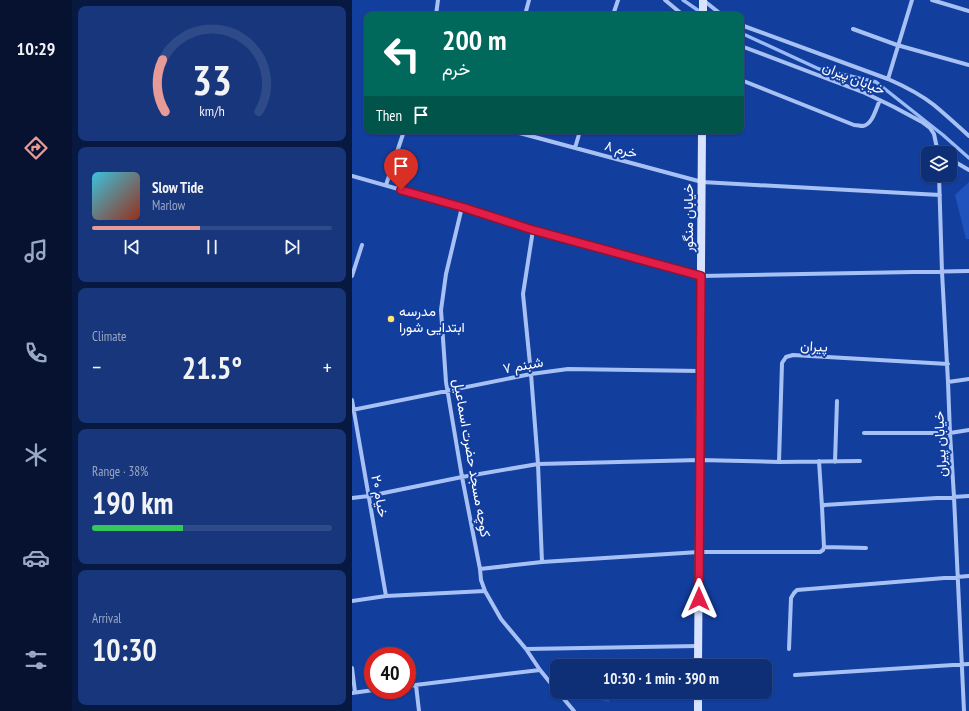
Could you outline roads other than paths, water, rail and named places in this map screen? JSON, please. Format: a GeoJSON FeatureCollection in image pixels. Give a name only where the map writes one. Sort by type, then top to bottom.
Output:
{"type":"FeatureCollection","features":[{"type":"Feature","properties":{"kind":"street"},"geometry":{"type":"LineString","coordinates":[[436,12],[438,0]]}},
{"type":"Feature","properties":{"kind":"street"},"geometry":{"type":"LineString","coordinates":[[526,12],[529,0]]}},
{"type":"Feature","properties":{"kind":"street"},"geometry":{"type":"LineString","coordinates":[[614,12],[618,0]]}},
{"type":"Feature","properties":{"kind":"street"},"geometry":{"type":"LineString","coordinates":[[665,0],[679,12]]}},
{"type":"Feature","properties":{"kind":"street"},"geometry":{"type":"LineString","coordinates":[[703,0],[703,12]]}},
{"type":"Feature","properties":{"kind":"street"},"geometry":{"type":"LineString","coordinates":[[703,0],[718,12]]}},
{"type":"Feature","properties":{"kind":"street"},"geometry":{"type":"LineString","coordinates":[[888,79],[912,0]]}},
{"type":"Feature","properties":{"kind":"street"},"geometry":{"type":"LineString","coordinates":[[932,0],[969,11]]}},
{"type":"Feature","properties":{"kind":"street"},"geometry":{"type":"LineString","coordinates":[[744,26],[904,86],[934,105],[969,136]]}},
{"type":"Feature","properties":{"kind":"street"},"geometry":{"type":"LineString","coordinates":[[853,29],[898,45],[969,65]]}},
{"type":"Feature","properties":{"kind":"street","name":"خیابان پیران"},"geometry":{"type":"LineString","coordinates":[[744,47],[858,90],[880,100],[922,122],[930,128],[934,134],[937,146]]}},
{"type":"Feature","properties":{"kind":"street"},"geometry":{"type":"LineString","coordinates":[[744,81],[862,126],[868,124],[880,100]]}},
{"type":"Feature","properties":{"kind":"street"},"geometry":{"type":"LineString","coordinates":[[386,185],[403,134]]}},
{"type":"Feature","properties":{"kind":"street","name":"خرم ۸"},"geometry":{"type":"LineString","coordinates":[[523,134],[702,182],[940,196]]}},
{"type":"Feature","properties":{"kind":"street"},"geometry":{"type":"LineString","coordinates":[[575,148],[579,134]]}},
{"type":"Feature","properties":{"kind":"street","name":"خیابان منگور"},"geometry":{"type":"LineString","coordinates":[[698,659],[702,134]]}},
{"type":"Feature","properties":{"kind":"street"},"geometry":{"type":"LineString","coordinates":[[957,162],[969,170]]}},
{"type":"Feature","properties":{"kind":"street"},"geometry":{"type":"LineString","coordinates":[[352,176],[462,207],[533,230],[701,276],[969,271]]}},
{"type":"Feature","properties":{"kind":"street","name":"خیابان پیران"},"geometry":{"type":"LineString","coordinates":[[939,182],[942,272],[948,364],[964,711]]}},
{"type":"Feature","properties":{"kind":"street","name":"کوچه مسجد حضرت اسماعیل"},"geometry":{"type":"LineString","coordinates":[[462,207],[446,274],[441,310],[446,382],[481,580],[485,591],[501,619],[526,649],[550,682]]}},
{"type":"Feature","properties":{"kind":"street"},"geometry":{"type":"LineString","coordinates":[[533,230],[523,294],[538,464],[542,562]]}},
{"type":"Feature","properties":{"kind":"street"},"geometry":{"type":"LineString","coordinates":[[352,276],[362,245]]}},
{"type":"Feature","properties":{"kind":"street","name":"پیران"},"geometry":{"type":"LineString","coordinates":[[780,462],[782,363],[786,357],[793,355],[948,364]]}},
{"type":"Feature","properties":{"kind":"street","name":"شبنم ۷"},"geometry":{"type":"LineString","coordinates":[[353,410],[531,374],[568,369],[700,370]]}},
{"type":"Feature","properties":{"kind":"street"},"geometry":{"type":"LineString","coordinates":[[948,382],[969,378]]}},
{"type":"Feature","properties":{"kind":"street","name":"خیام ۲۰"},"geometry":{"type":"LineString","coordinates":[[352,400],[386,596]]}},
{"type":"Feature","properties":{"kind":"street"},"geometry":{"type":"LineString","coordinates":[[835,462],[837,401]]}},
{"type":"Feature","properties":{"kind":"street"},"geometry":{"type":"LineString","coordinates":[[864,433],[950,433],[969,430]]}},
{"type":"Feature","properties":{"kind":"street"},"geometry":{"type":"LineString","coordinates":[[352,498],[538,464],[700,460],[780,462],[860,461]]}},
{"type":"Feature","properties":{"kind":"street"},"geometry":{"type":"LineString","coordinates":[[819,462],[824,548]]}},
{"type":"Feature","properties":{"kind":"street"},"geometry":{"type":"LineString","coordinates":[[822,507],[824,505],[969,496]]}},
{"type":"Feature","properties":{"kind":"street"},"geometry":{"type":"LineString","coordinates":[[480,569],[542,562],[699,552],[820,552],[824,548],[866,548]]}},
{"type":"Feature","properties":{"kind":"street"},"geometry":{"type":"LineString","coordinates":[[789,649],[791,598],[797,590],[969,576]]}},
{"type":"Feature","properties":{"kind":"street"},"geometry":{"type":"LineString","coordinates":[[352,601],[386,596],[485,591]]}},
{"type":"Feature","properties":{"kind":"street"},"geometry":{"type":"LineString","coordinates":[[526,649],[698,646]]}},
{"type":"Feature","properties":{"kind":"street"},"geometry":{"type":"LineString","coordinates":[[795,675],[969,664]]}},
{"type":"Feature","properties":{"kind":"street"},"geometry":{"type":"LineString","coordinates":[[352,668],[353,692],[364,691]]}},
{"type":"Feature","properties":{"kind":"street"},"geometry":{"type":"LineString","coordinates":[[419,711],[416,685],[540,670]]}},
{"type":"Feature","properties":{"kind":"street","name":"کوچه مسجد حضرت اسماعیل"},"geometry":{"type":"LineString","coordinates":[[564,699],[574,711]]}},
{"type":"Feature","properties":{"kind":"street"},"geometry":{"type":"LineString","coordinates":[[698,699],[698,711]]}},
{"type":"Feature","properties":{"kind":"waterway"},"geometry":{"type":"LineString","coordinates":[[683,0],[701,12]]}},
{"type":"Feature","properties":{"kind":"waterway"},"geometry":{"type":"LineString","coordinates":[[744,34],[819,69],[876,82],[943,135],[969,158]]}},
{"type":"Feature","properties":{"kind":"place","name":"مدرسه ابتدایی شورا"},"geometry":{"type":"Point","coordinates":[391,319]}}]}
